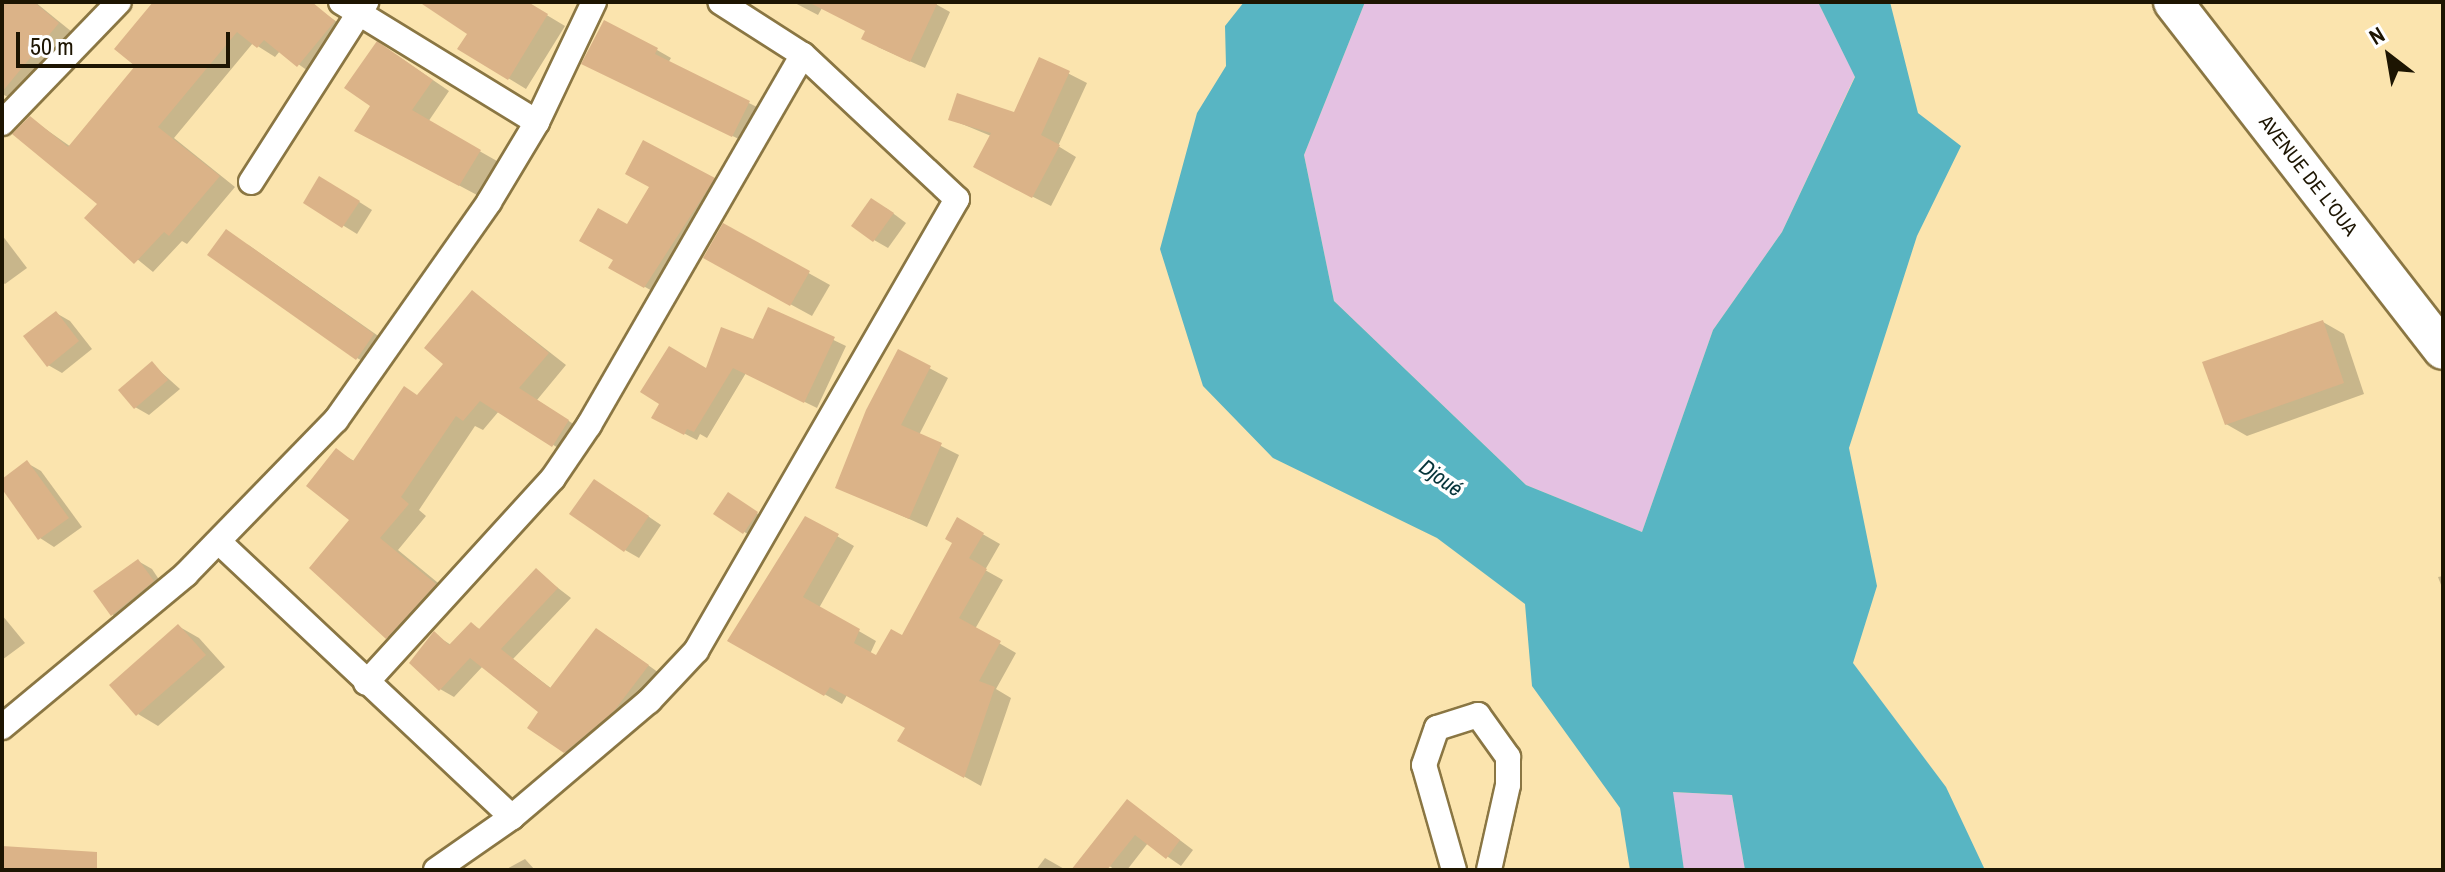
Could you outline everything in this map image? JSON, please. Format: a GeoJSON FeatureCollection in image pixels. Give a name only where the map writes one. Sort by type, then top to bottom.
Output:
{"type":"FeatureCollection","features":[{"type":"Feature","properties":{"kind":"main road","name":"AVENUE DE L'OUA"},"geometry":{"type":"LineString","coordinates":[[2173,2],[2439,341]]}},
{"type":"Feature","properties":{"kind":"street"},"geometry":{"type":"LineString","coordinates":[[2,123],[119,2]]}},
{"type":"Feature","properties":{"kind":"street"},"geometry":{"type":"LineString","coordinates":[[2,727],[219,542],[336,420],[489,202],[537,122],[594,2]]}},
{"type":"Feature","properties":{"kind":"street"},"geometry":{"type":"LineString","coordinates":[[436,870],[512,817],[649,701],[696,651],[957,199],[803,55],[720,2]]}},
{"type":"Feature","properties":{"kind":"street"},"geometry":{"type":"LineString","coordinates":[[251,182],[355,6],[537,122]]}},
{"type":"Feature","properties":{"kind":"street"},"geometry":{"type":"LineString","coordinates":[[366,683],[553,478],[589,425],[803,55]]}},
{"type":"Feature","properties":{"kind":"street"},"geometry":{"type":"LineString","coordinates":[[219,542],[512,817]]}},
{"type":"Feature","properties":{"kind":"street"},"geometry":{"type":"LineString","coordinates":[[1454,870],[1424,765],[1437,728],[1478,715],[1508,757],[1508,785],[1489,870]]}},
{"type":"Feature","properties":{"kind":"shaded area"},"geometry":{"type":"Polygon","coordinates":[[[1365,2],[1818,2],[1855,76],[1782,232],[1713,330],[1642,532],[1526,485],[1334,301],[1304,155],[1365,2]]]}},
{"type":"Feature","properties":{"kind":"shaded area"},"geometry":{"type":"Polygon","coordinates":[[[1672,792],[1732,795],[1745,870],[1684,870],[1672,792]]]}},
{"type":"Feature","properties":{"kind":"water","name":"Djoué"},"geometry":{"type":"Polygon","coordinates":[[[1244,2],[1365,2],[1304,155],[1334,301],[1526,485],[1642,532],[1713,330],[1782,232],[1855,77],[1818,2],[1890,2],[1918,113],[1961,146],[1917,236],[1849,448],[1877,586],[1853,663],[1946,787],[1985,870],[1745,870],[1732,795],[1673,792],[1684,870],[1630,870],[1620,808],[1532,686],[1525,604],[1437,538],[1273,458],[1203,386],[1160,249],[1197,113],[1226,66],[1225,26],[1244,2]]]}},
{"type":"Feature","properties":{"kind":"building"},"geometry":{"type":"Polygon","coordinates":[[[2,2],[34,2],[59,23],[2,92],[2,2]]]}},
{"type":"Feature","properties":{"kind":"building"},"geometry":{"type":"Polygon","coordinates":[[[153,2],[312,2],[335,21],[297,67],[264,40],[257,48],[237,32],[158,127],[220,176],[169,236],[164,232],[134,264],[84,218],[97,204],[12,134],[30,116],[68,147],[135,66],[114,49],[153,2]]]}},
{"type":"Feature","properties":{"kind":"building"},"geometry":{"type":"Polygon","coordinates":[[[419,2],[528,2],[548,14],[508,80],[457,49],[467,34],[419,2]]]}},
{"type":"Feature","properties":{"kind":"building"},"geometry":{"type":"Polygon","coordinates":[[[808,2],[938,2],[910,62],[861,39],[865,31],[808,2]]]}},
{"type":"Feature","properties":{"kind":"building"},"geometry":{"type":"Polygon","coordinates":[[[604,20],[658,48],[655,54],[750,101],[732,137],[581,64],[604,20]]]}},
{"type":"Feature","properties":{"kind":"building"},"geometry":{"type":"Polygon","coordinates":[[[377,41],[433,80],[412,110],[481,150],[459,186],[354,131],[370,106],[344,88],[377,41]]]}},
{"type":"Feature","properties":{"kind":"building"},"geometry":{"type":"Polygon","coordinates":[[[1039,57],[1070,71],[1041,135],[1060,145],[1032,198],[973,167],[991,133],[948,120],[957,93],[1014,112],[1039,57]]]}},
{"type":"Feature","properties":{"kind":"building"},"geometry":{"type":"Polygon","coordinates":[[[643,140],[715,178],[644,288],[608,268],[613,260],[579,241],[598,208],[627,224],[649,187],[625,174],[643,140]]]}},
{"type":"Feature","properties":{"kind":"building"},"geometry":{"type":"Polygon","coordinates":[[[319,176],[360,201],[342,228],[303,203],[319,176]]]}},
{"type":"Feature","properties":{"kind":"building"},"geometry":{"type":"Polygon","coordinates":[[[871,198],[894,213],[873,242],[851,226],[871,198]]]}},
{"type":"Feature","properties":{"kind":"building"},"geometry":{"type":"Polygon","coordinates":[[[723,223],[810,271],[790,306],[703,258],[723,223]]]}},
{"type":"Feature","properties":{"kind":"building"},"geometry":{"type":"Polygon","coordinates":[[[226,229],[374,334],[356,360],[207,255],[226,229]]]}},
{"type":"Feature","properties":{"kind":"building"},"geometry":{"type":"Polygon","coordinates":[[[472,290],[549,353],[519,388],[569,420],[552,447],[480,401],[463,421],[456,416],[401,497],[409,504],[380,538],[436,584],[386,639],[309,568],[349,520],[306,486],[336,448],[353,461],[404,386],[417,395],[443,364],[424,348],[472,290]]]}},
{"type":"Feature","properties":{"kind":"building"},"geometry":{"type":"Polygon","coordinates":[[[768,307],[835,337],[804,403],[733,368],[694,432],[687,429],[684,435],[651,418],[659,404],[640,392],[669,346],[706,368],[721,327],[753,339],[768,307]]]}},
{"type":"Feature","properties":{"kind":"building"},"geometry":{"type":"Polygon","coordinates":[[[56,311],[79,341],[47,367],[23,336],[56,311]]]}},
{"type":"Feature","properties":{"kind":"building"},"geometry":{"type":"Polygon","coordinates":[[[2323,320],[2344,383],[2225,425],[2202,362],[2323,320]]]}},
{"type":"Feature","properties":{"kind":"building"},"geometry":{"type":"Polygon","coordinates":[[[898,349],[931,366],[901,425],[942,443],[909,519],[835,488],[866,410],[898,349]]]}},
{"type":"Feature","properties":{"kind":"building"},"geometry":{"type":"Polygon","coordinates":[[[152,361],[168,380],[134,409],[118,390],[152,361]]]}},
{"type":"Feature","properties":{"kind":"building"},"geometry":{"type":"Polygon","coordinates":[[[27,460],[69,518],[38,540],[2,489],[2,479],[27,460]]]}},
{"type":"Feature","properties":{"kind":"building"},"geometry":{"type":"Polygon","coordinates":[[[594,479],[649,516],[624,552],[569,514],[594,479]]]}},
{"type":"Feature","properties":{"kind":"building"},"geometry":{"type":"Polygon","coordinates":[[[728,492],[758,512],[743,534],[713,514],[728,492]]]}},
{"type":"Feature","properties":{"kind":"building"},"geometry":{"type":"Polygon","coordinates":[[[805,516],[839,534],[803,597],[860,629],[854,643],[876,655],[891,629],[902,635],[952,543],[945,539],[957,517],[984,533],[969,558],[987,569],[959,618],[1001,641],[979,681],[995,687],[964,778],[897,741],[905,728],[830,687],[824,696],[727,641],[805,516]]]}},
{"type":"Feature","properties":{"kind":"building"},"geometry":{"type":"Polygon","coordinates":[[[138,559],[154,581],[111,616],[93,591],[138,559]]]}},
{"type":"Feature","properties":{"kind":"building"},"geometry":{"type":"Polygon","coordinates":[[[536,568],[558,588],[501,649],[550,688],[596,628],[649,665],[614,711],[564,753],[527,728],[538,712],[470,658],[439,691],[409,663],[434,631],[449,645],[471,622],[479,629],[536,568]]]}},
{"type":"Feature","properties":{"kind":"building"},"geometry":{"type":"Polygon","coordinates":[[[178,624],[206,655],[136,716],[109,685],[178,624]]]}},
{"type":"Feature","properties":{"kind":"building"},"geometry":{"type":"Polygon","coordinates":[[[1127,799],[1180,840],[1166,859],[1135,835],[1107,870],[1071,870],[1127,799]]]}},
{"type":"Feature","properties":{"kind":"building"},"geometry":{"type":"Polygon","coordinates":[[[2,846],[97,852],[97,870],[2,870],[2,846]]]}}]}
